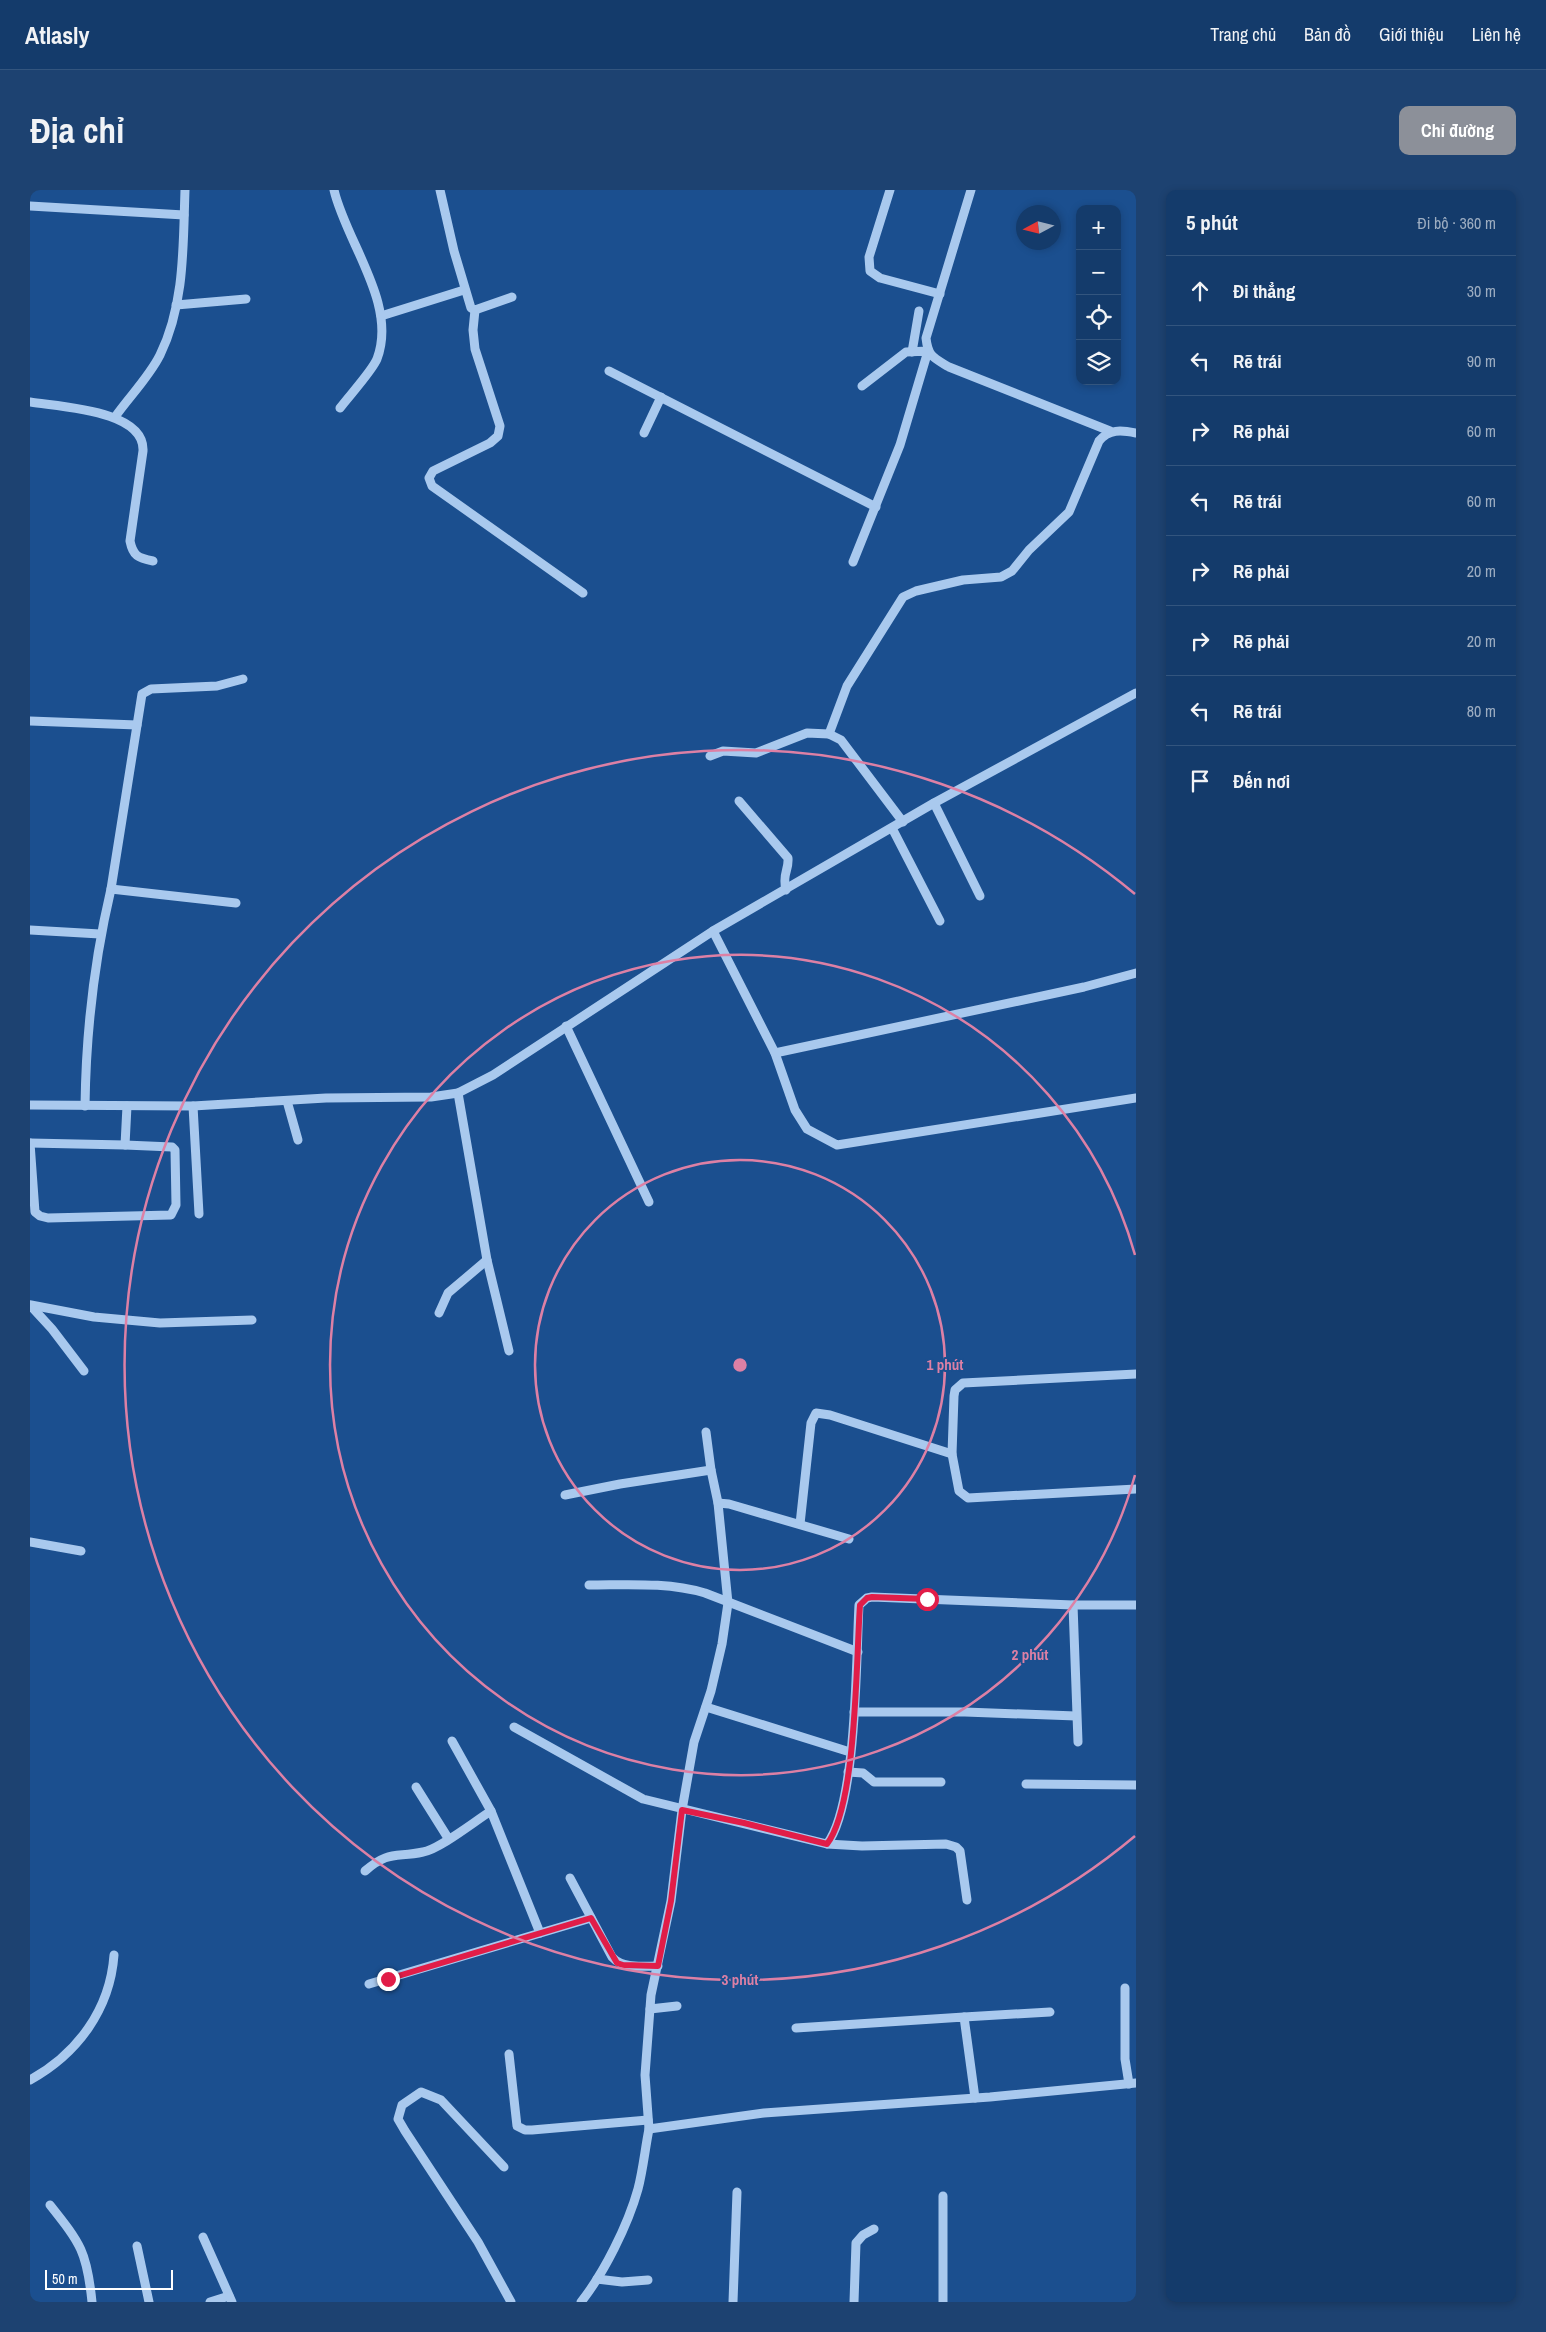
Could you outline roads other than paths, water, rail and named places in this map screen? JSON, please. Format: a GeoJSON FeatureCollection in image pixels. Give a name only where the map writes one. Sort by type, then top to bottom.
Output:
{"type":"FeatureCollection","features":[{"type":"Feature","properties":{"kind":"street"},"geometry":{"type":"LineString","coordinates":[[115,417],[159,357],[174,322],[181,270],[185,190]]}},
{"type":"Feature","properties":{"kind":"street"},"geometry":{"type":"LineString","coordinates":[[334,190],[377,301],[382,328],[377,359],[340,408]]}},
{"type":"Feature","properties":{"kind":"street"},"geometry":{"type":"LineString","coordinates":[[440,190],[468,304],[476,310]]}},
{"type":"Feature","properties":{"kind":"street"},"geometry":{"type":"LineString","coordinates":[[890,190],[869,257],[870,271],[880,278],[940,294]]}},
{"type":"Feature","properties":{"kind":"street"},"geometry":{"type":"LineString","coordinates":[[854,562],[900,445],[928,351],[926,338],[970,190]]}},
{"type":"Feature","properties":{"kind":"street"},"geometry":{"type":"LineString","coordinates":[[30,206],[184,215]]}},
{"type":"Feature","properties":{"kind":"street"},"geometry":{"type":"LineString","coordinates":[[381,316],[464,290]]}},
{"type":"Feature","properties":{"kind":"street"},"geometry":{"type":"LineString","coordinates":[[476,310],[512,297]]}},
{"type":"Feature","properties":{"kind":"street"},"geometry":{"type":"LineString","coordinates":[[176,305],[246,299]]}},
{"type":"Feature","properties":{"kind":"street"},"geometry":{"type":"LineString","coordinates":[[476,310],[473,330],[475,349],[500,426],[498,436],[490,443],[433,471],[429,478],[432,486],[583,593]]}},
{"type":"Feature","properties":{"kind":"street"},"geometry":{"type":"LineString","coordinates":[[912,352],[918,311]]}},
{"type":"Feature","properties":{"kind":"street"},"geometry":{"type":"LineString","coordinates":[[862,386],[899,356],[912,352],[928,351]]}},
{"type":"Feature","properties":{"kind":"street"},"geometry":{"type":"LineString","coordinates":[[928,351],[933,358],[949,366],[1110,431],[1124,431],[1136,434]]}},
{"type":"Feature","properties":{"kind":"street"},"geometry":{"type":"LineString","coordinates":[[609,371],[876,507]]}},
{"type":"Feature","properties":{"kind":"street"},"geometry":{"type":"LineString","coordinates":[[644,433],[660,397]]}},
{"type":"Feature","properties":{"kind":"street"},"geometry":{"type":"LineString","coordinates":[[30,402],[115,417],[139,432],[144,441],[130,541],[132,552],[138,558],[153,561]]}},
{"type":"Feature","properties":{"kind":"street"},"geometry":{"type":"LineString","coordinates":[[830,734],[847,686],[903,597],[916,591],[963,580],[1001,577],[1012,571],[1029,550],[1069,512],[1099,441],[1110,431]]}},
{"type":"Feature","properties":{"kind":"street"},"geometry":{"type":"LineString","coordinates":[[85,1106],[88,1024],[100,934],[111,889],[142,694],[145,690],[218,686],[243,679]]}},
{"type":"Feature","properties":{"kind":"street"},"geometry":{"type":"LineString","coordinates":[[30,1105],[193,1106],[431,1097],[458,1094],[476,1085],[713,931],[934,803],[1136,693]]}},
{"type":"Feature","properties":{"kind":"street"},"geometry":{"type":"LineString","coordinates":[[30,721],[137,726]]}},
{"type":"Feature","properties":{"kind":"street"},"geometry":{"type":"LineString","coordinates":[[710,756],[723,751],[756,753],[807,733],[830,734],[841,740],[903,822]]}},
{"type":"Feature","properties":{"kind":"street"},"geometry":{"type":"LineString","coordinates":[[739,801],[788,858],[784,875],[786,890]]}},
{"type":"Feature","properties":{"kind":"street"},"geometry":{"type":"LineString","coordinates":[[934,803],[980,896]]}},
{"type":"Feature","properties":{"kind":"street"},"geometry":{"type":"LineString","coordinates":[[892,828],[940,921]]}},
{"type":"Feature","properties":{"kind":"street"},"geometry":{"type":"LineString","coordinates":[[111,889],[236,903]]}},
{"type":"Feature","properties":{"kind":"street"},"geometry":{"type":"LineString","coordinates":[[30,930],[100,934]]}},
{"type":"Feature","properties":{"kind":"street"},"geometry":{"type":"LineString","coordinates":[[713,931],[775,1053],[796,1110],[807,1129],[838,1145],[1136,1098]]}},
{"type":"Feature","properties":{"kind":"street"},"geometry":{"type":"LineString","coordinates":[[775,1053],[1084,987],[1136,973]]}},
{"type":"Feature","properties":{"kind":"street"},"geometry":{"type":"LineString","coordinates":[[566,1026],[649,1202]]}},
{"type":"Feature","properties":{"kind":"street"},"geometry":{"type":"LineString","coordinates":[[458,1094],[487,1260],[509,1351]]}},
{"type":"Feature","properties":{"kind":"street"},"geometry":{"type":"LineString","coordinates":[[287,1101],[298,1140]]}},
{"type":"Feature","properties":{"kind":"street"},"geometry":{"type":"LineString","coordinates":[[125,1145],[127,1106]]}},
{"type":"Feature","properties":{"kind":"street"},"geometry":{"type":"LineString","coordinates":[[193,1106],[199,1214]]}},
{"type":"Feature","properties":{"kind":"street"},"geometry":{"type":"LineString","coordinates":[[30,1143],[172,1147],[175,1150],[176,1205],[171,1215],[48,1218],[40,1216],[35,1212],[30,1143]]}},
{"type":"Feature","properties":{"kind":"street"},"geometry":{"type":"LineString","coordinates":[[439,1313],[448,1293],[487,1260]]}},
{"type":"Feature","properties":{"kind":"street"},"geometry":{"type":"LineString","coordinates":[[31,1305],[94,1317],[160,1323],[252,1320]]}},
{"type":"Feature","properties":{"kind":"street"},"geometry":{"type":"LineString","coordinates":[[31,1305],[84,1371]]}},
{"type":"Feature","properties":{"kind":"street"},"geometry":{"type":"LineString","coordinates":[[1136,1374],[962,1383],[955,1390],[954,1396],[952,1454],[959,1491],[968,1498],[1136,1489]]}},
{"type":"Feature","properties":{"kind":"street"},"geometry":{"type":"LineString","coordinates":[[800,1524],[811,1423],[816,1413],[830,1415],[952,1454]]}},
{"type":"Feature","properties":{"kind":"street"},"geometry":{"type":"LineString","coordinates":[[581,2302],[597,2279],[622,2229],[638,2189],[649,2124],[645,2075],[650,2008],[671,1901],[682,1810],[694,1742],[706,1707],[722,1644],[728,1603],[718,1503],[706,1432]]}},
{"type":"Feature","properties":{"kind":"street"},"geometry":{"type":"LineString","coordinates":[[565,1495],[620,1484],[711,1470]]}},
{"type":"Feature","properties":{"kind":"street"},"geometry":{"type":"LineString","coordinates":[[718,1503],[729,1504],[849,1539]]}},
{"type":"Feature","properties":{"kind":"street"},"geometry":{"type":"LineString","coordinates":[[30,1542],[81,1551]]}},
{"type":"Feature","properties":{"kind":"street"},"geometry":{"type":"LineString","coordinates":[[589,1585],[651,1584],[683,1587],[858,1652]]}},
{"type":"Feature","properties":{"kind":"street"},"geometry":{"type":"LineString","coordinates":[[827,1844],[834,1835],[838,1823],[848,1772],[854,1712],[860,1605],[867,1598],[1136,1605]]}},
{"type":"Feature","properties":{"kind":"street"},"geometry":{"type":"LineString","coordinates":[[1073,1604],[1078,1742]]}},
{"type":"Feature","properties":{"kind":"street"},"geometry":{"type":"LineString","coordinates":[[706,1707],[850,1752]]}},
{"type":"Feature","properties":{"kind":"street"},"geometry":{"type":"LineString","coordinates":[[854,1712],[965,1712],[1076,1716]]}},
{"type":"Feature","properties":{"kind":"street"},"geometry":{"type":"LineString","coordinates":[[514,1727],[643,1799],[682,1810],[842,1846],[951,1845],[960,1851],[967,1900]]}},
{"type":"Feature","properties":{"kind":"street"},"geometry":{"type":"LineString","coordinates":[[452,1741],[491,1811],[540,1933]]}},
{"type":"Feature","properties":{"kind":"street"},"geometry":{"type":"LineString","coordinates":[[848,1772],[863,1773],[874,1782],[941,1782]]}},
{"type":"Feature","properties":{"kind":"street"},"geometry":{"type":"LineString","coordinates":[[1026,1784],[1136,1785]]}},
{"type":"Feature","properties":{"kind":"street"},"geometry":{"type":"LineString","coordinates":[[416,1787],[448,1838]]}},
{"type":"Feature","properties":{"kind":"street"},"geometry":{"type":"LineString","coordinates":[[365,1871],[382,1858],[424,1852],[491,1811]]}},
{"type":"Feature","properties":{"kind":"street"},"geometry":{"type":"LineString","coordinates":[[570,1878],[617,1963],[623,1965],[658,1966]]}},
{"type":"Feature","properties":{"kind":"street"},"geometry":{"type":"LineString","coordinates":[[369,1984],[591,1918]]}},
{"type":"Feature","properties":{"kind":"street"},"geometry":{"type":"LineString","coordinates":[[30,2080],[53,2068],[68,2055],[92,2023],[104,2004],[111,1981],[114,1955]]}},
{"type":"Feature","properties":{"kind":"street"},"geometry":{"type":"LineString","coordinates":[[509,2054],[517,2126],[520,2129],[532,2130],[649,2124],[1132,2084],[1125,2059],[1125,1988]]}},
{"type":"Feature","properties":{"kind":"street"},"geometry":{"type":"LineString","coordinates":[[650,2008],[677,2006]]}},
{"type":"Feature","properties":{"kind":"street"},"geometry":{"type":"LineString","coordinates":[[796,2028],[1050,2012]]}},
{"type":"Feature","properties":{"kind":"street"},"geometry":{"type":"LineString","coordinates":[[964,2017],[975,2098]]}},
{"type":"Feature","properties":{"kind":"street"},"geometry":{"type":"LineString","coordinates":[[504,2167],[441,2100],[421,2092],[402,2105],[398,2119],[478,2242],[511,2302]]}},
{"type":"Feature","properties":{"kind":"street"},"geometry":{"type":"LineString","coordinates":[[733,2302],[737,2192]]}},
{"type":"Feature","properties":{"kind":"street"},"geometry":{"type":"LineString","coordinates":[[943,2196],[943,2302]]}},
{"type":"Feature","properties":{"kind":"street"},"geometry":{"type":"LineString","coordinates":[[50,2205],[75,2236],[83,2251],[89,2268],[92,2302]]}},
{"type":"Feature","properties":{"kind":"street"},"geometry":{"type":"LineString","coordinates":[[854,2302],[854,2255],[856,2243],[863,2235],[874,2229]]}},
{"type":"Feature","properties":{"kind":"street"},"geometry":{"type":"LineString","coordinates":[[203,2237],[230,2299],[210,2302]]}},
{"type":"Feature","properties":{"kind":"street"},"geometry":{"type":"LineString","coordinates":[[137,2246],[149,2302]]}},
{"type":"Feature","properties":{"kind":"street"},"geometry":{"type":"LineString","coordinates":[[597,2279],[622,2282],[648,2280]]}}]}
